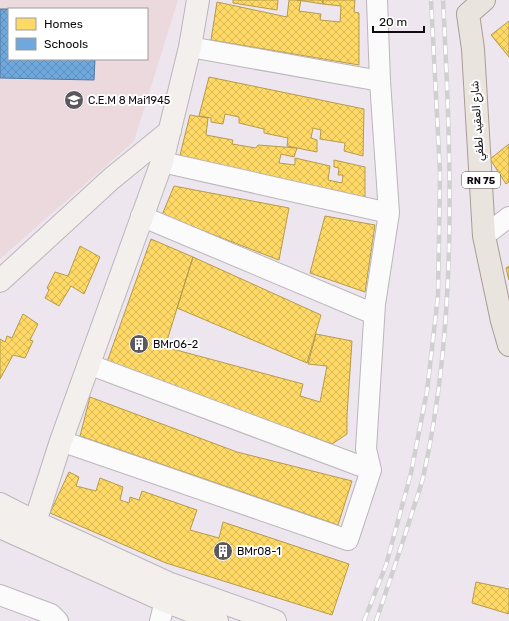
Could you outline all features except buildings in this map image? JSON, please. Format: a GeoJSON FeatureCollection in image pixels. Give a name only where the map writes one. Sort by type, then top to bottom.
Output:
{"type":"FeatureCollection","features":[{"type":"Feature","properties":{"kind":"main road","name":"شارع العقيد لطفي"},"geometry":{"type":"LineString","coordinates":[[473,4],[473,49],[484,236],[509,345]]}},
{"type":"Feature","properties":{"kind":"street"},"geometry":{"type":"LineString","coordinates":[[35,522],[88,364],[162,162],[190,47],[198,0]]}},
{"type":"Feature","properties":{"kind":"street"},"geometry":{"type":"LineString","coordinates":[[61,441],[348,540],[371,470],[366,449],[374,314],[389,213],[376,0]]}},
{"type":"Feature","properties":{"kind":"street"},"geometry":{"type":"LineString","coordinates":[[190,47],[380,81]]}},
{"type":"Feature","properties":{"kind":"street"},"geometry":{"type":"LineString","coordinates":[[0,281],[111,179],[170,131]]}},
{"type":"Feature","properties":{"kind":"street"},"geometry":{"type":"LineString","coordinates":[[162,162],[389,213]]}},
{"type":"Feature","properties":{"kind":"street"},"geometry":{"type":"LineString","coordinates":[[141,216],[374,314]]}},
{"type":"Feature","properties":{"kind":"street"},"geometry":{"type":"LineString","coordinates":[[484,236],[509,217]]}},
{"type":"Feature","properties":{"kind":"street"},"geometry":{"type":"LineString","coordinates":[[88,364],[371,470]]}},
{"type":"Feature","properties":{"kind":"street"},"geometry":{"type":"LineString","coordinates":[[0,504],[35,522],[164,602],[275,621]]}},
{"type":"Feature","properties":{"kind":"street"},"geometry":{"type":"LineString","coordinates":[[0,526],[164,602],[217,621]]}},
{"type":"Feature","properties":{"kind":"street"},"geometry":{"type":"LineString","coordinates":[[0,595],[51,614],[58,621]]}},
{"type":"Feature","properties":{"kind":"shaded area","name":"C.E.M 8 Mai1945"},"geometry":{"type":"Polygon","coordinates":[[[0,0],[178,0],[134,141],[0,259],[0,0]]]}},
{"type":"Feature","properties":{"kind":"railway"},"geometry":{"type":"LineString","coordinates":[[364,621],[386,565],[411,473],[427,391],[438,296],[440,173],[431,0]]}},
{"type":"Feature","properties":{"kind":"railway"},"geometry":{"type":"LineString","coordinates":[[376,621],[423,479],[435,415],[442,356],[447,297],[449,238],[448,119],[443,0]]}},
{"type":"Feature","properties":{"kind":"place","name":"C.E.M 8 Mai1945"},"geometry":{"type":"Point","coordinates":[74,100]}},
{"type":"Feature","properties":{"kind":"place","name":"BMr06-2"},"geometry":{"type":"Point","coordinates":[139,344]}},
{"type":"Feature","properties":{"kind":"place","name":"BMr08-1"},"geometry":{"type":"Point","coordinates":[223,551]}}]}
